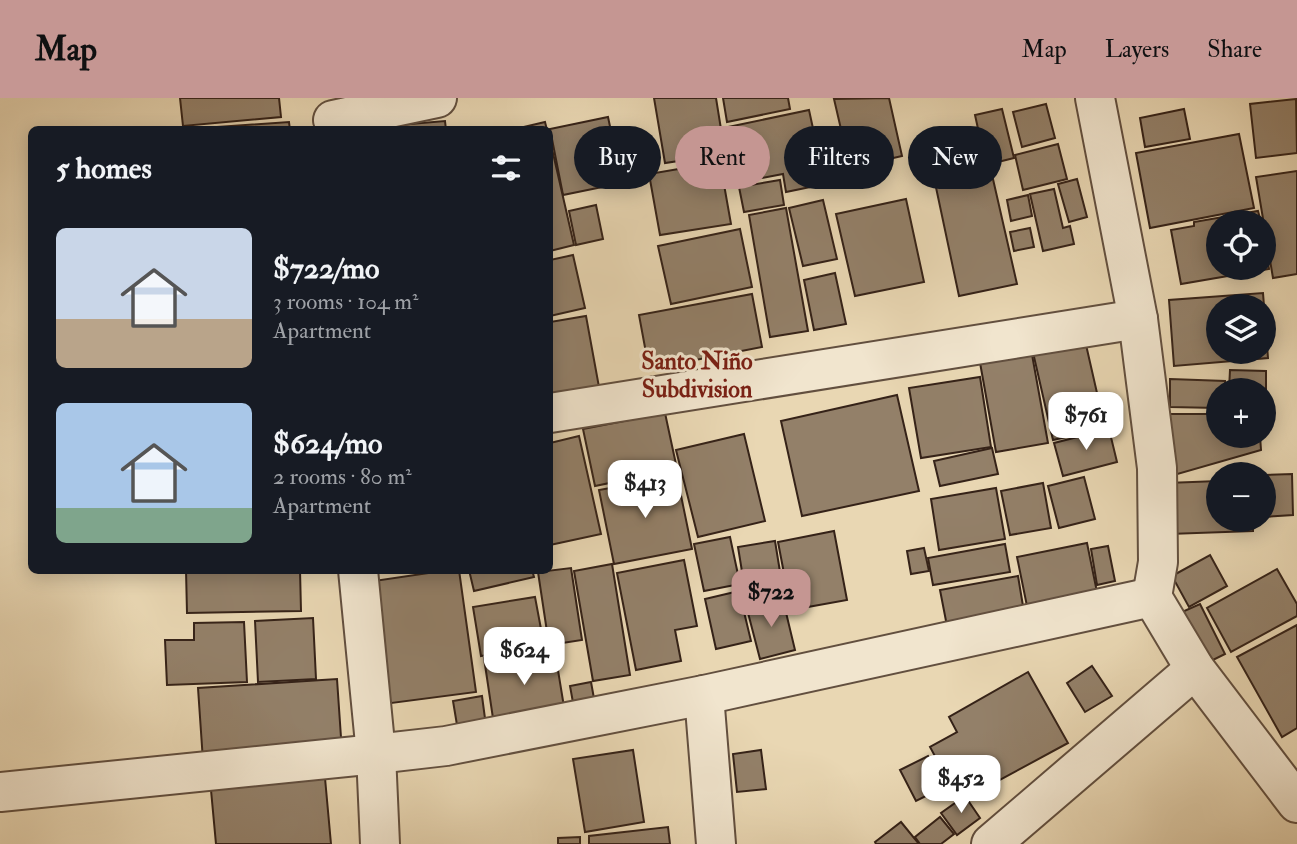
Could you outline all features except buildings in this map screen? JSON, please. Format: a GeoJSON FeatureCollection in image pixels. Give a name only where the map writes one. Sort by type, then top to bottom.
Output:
{"type":"FeatureCollection","features":[{"type":"Feature","properties":{"kind":"street"},"geometry":{"type":"LineString","coordinates":[[333,116],[437,98]]}},
{"type":"Feature","properties":{"kind":"street"},"geometry":{"type":"LineString","coordinates":[[1095,98],[1138,319],[1157,468],[1158,562],[1152,597],[1195,669],[1297,803]]}},
{"type":"Feature","properties":{"kind":"street"},"geometry":{"type":"LineString","coordinates":[[553,413],[1138,319]]}},
{"type":"Feature","properties":{"kind":"street"},"geometry":{"type":"LineString","coordinates":[[358,574],[376,754],[380,844]]}},
{"type":"Feature","properties":{"kind":"street"},"geometry":{"type":"LineString","coordinates":[[0,792],[446,746],[704,695],[1152,597]]}},
{"type":"Feature","properties":{"kind":"street"},"geometry":{"type":"LineString","coordinates":[[991,844],[1195,669]]}},
{"type":"Feature","properties":{"kind":"street"},"geometry":{"type":"LineString","coordinates":[[704,695],[716,844]]}},
{"type":"Feature","properties":{"kind":"district","name":"Santo Niño Subdivision"},"geometry":{"type":"Point","coordinates":[697,375]}}]}
